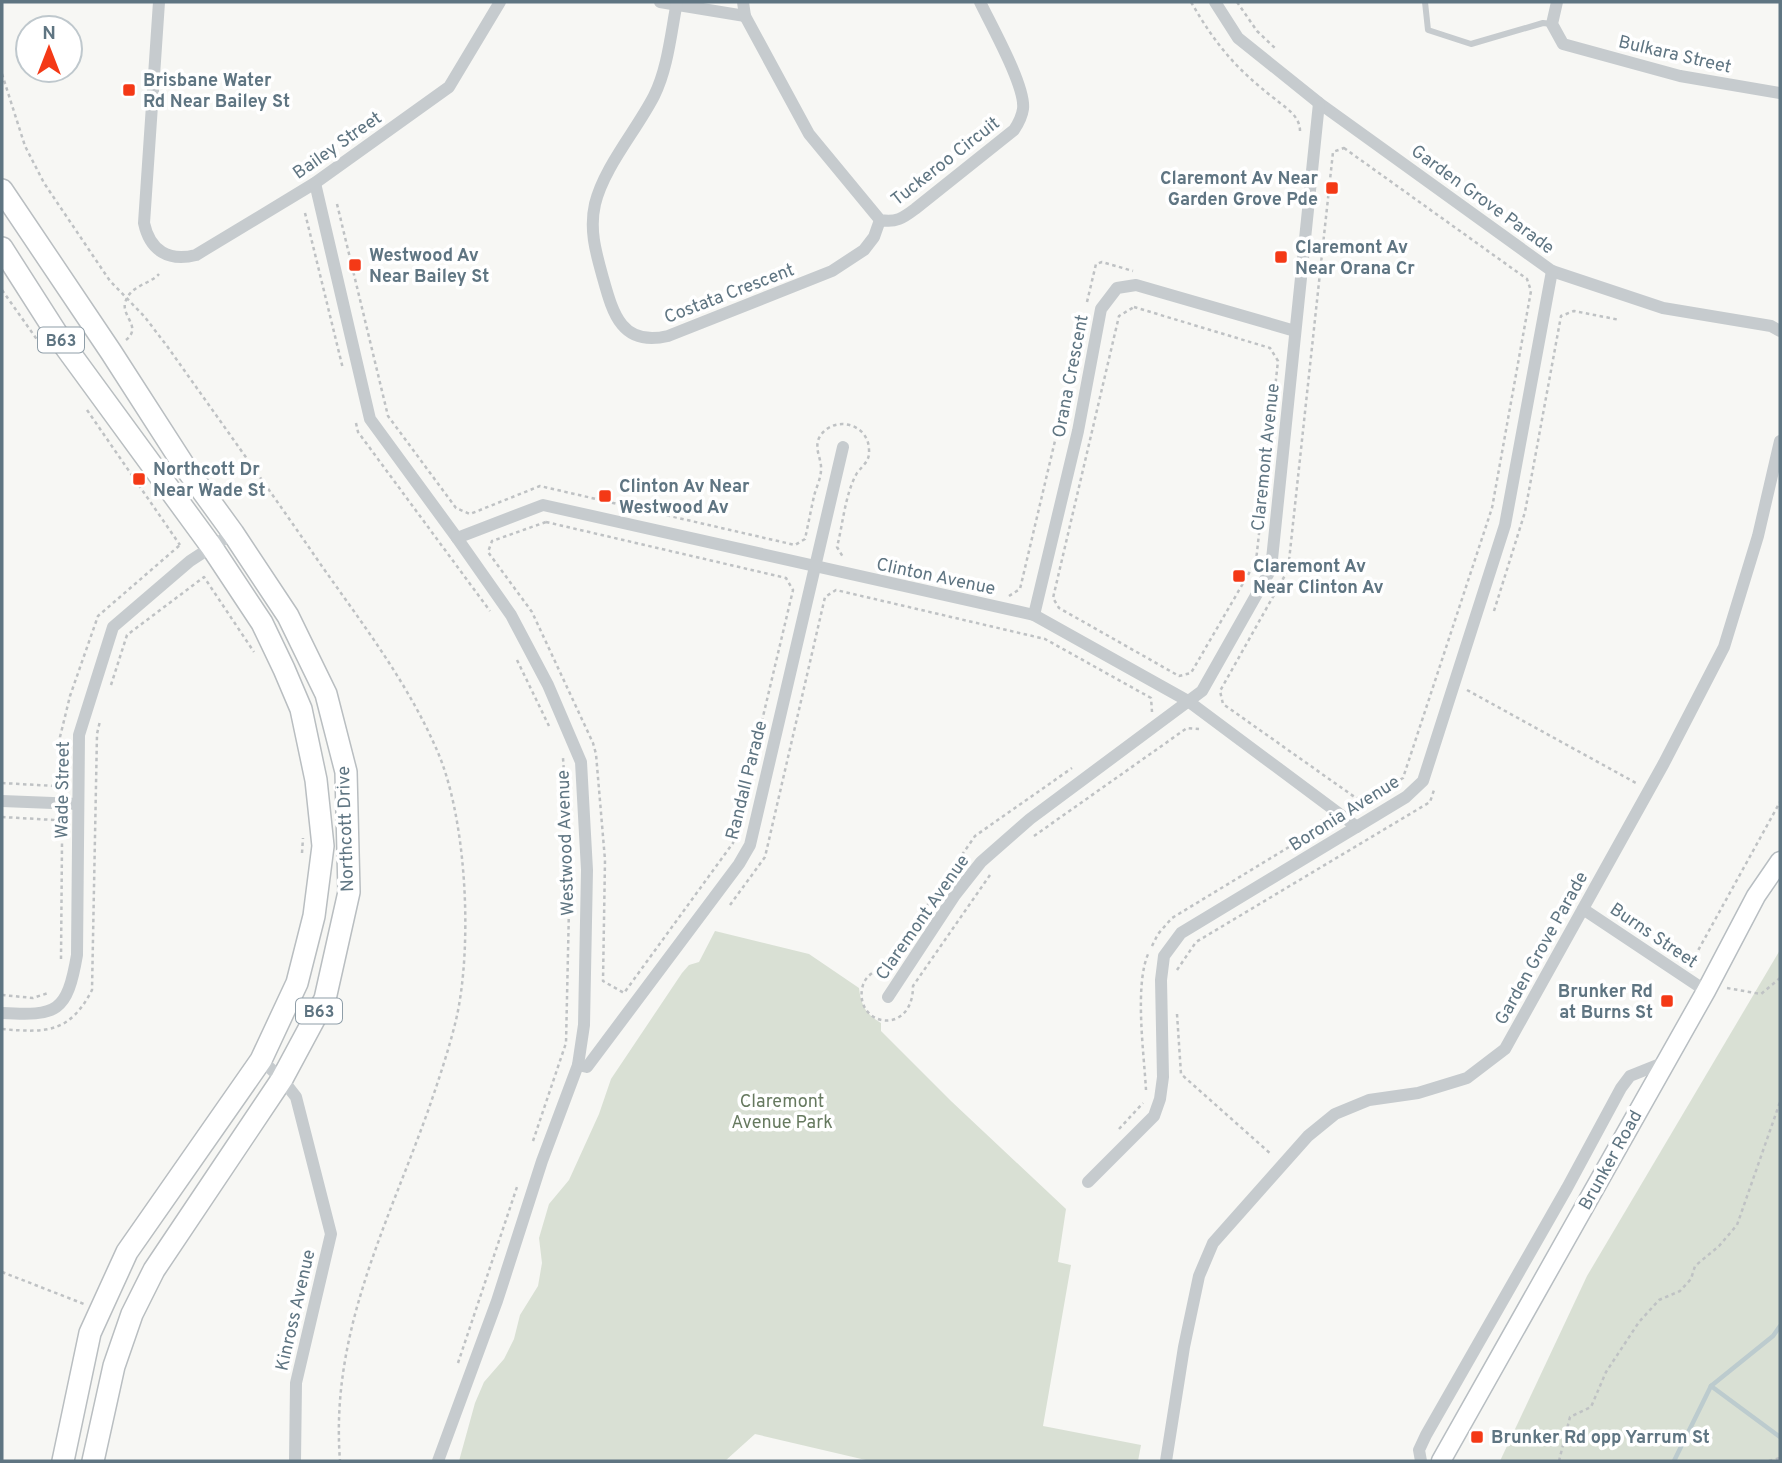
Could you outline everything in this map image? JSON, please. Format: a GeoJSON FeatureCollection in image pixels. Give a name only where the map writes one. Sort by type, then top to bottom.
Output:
{"type":"FeatureCollection","features":[{"type":"Feature","properties":{"kind":"main road","name":"Northcott Drive"},"geometry":{"type":"LineString","coordinates":[[2,190],[185,467],[288,616],[326,694],[346,772],[349,892],[325,999],[282,1079],[154,1270],[132,1314],[114,1366],[93,1461]]}},
{"type":"Feature","properties":{"kind":"main road","name":"Northcott Drive"},"geometry":{"type":"LineString","coordinates":[[2,248],[64,345],[211,546],[262,623],[285,668],[301,709],[316,780],[323,846],[314,916],[297,983],[261,1060],[127,1252],[90,1333],[63,1461]]}},
{"type":"Feature","properties":{"kind":"main road","name":"Brunker Road"},"geometry":{"type":"LineString","coordinates":[[1441,1461],[1706,991],[1756,896],[1780,860]]}},
{"type":"Feature","properties":{"kind":"street","name":"Bailey Street"},"geometry":{"type":"LineString","coordinates":[[159,2],[145,229],[154,247],[167,256],[182,259],[196,255],[315,183],[449,88],[500,2]]}},
{"type":"Feature","properties":{"kind":"street"},"geometry":{"type":"LineString","coordinates":[[660,2],[745,16]]}},
{"type":"Feature","properties":{"kind":"street","name":"Tuckeroo Circuit"},"geometry":{"type":"LineString","coordinates":[[743,2],[745,16],[809,134],[880,220],[900,220],[1014,130],[1019,121],[1023,111],[1023,98],[980,2]]}},
{"type":"Feature","properties":{"kind":"street","name":"Garden Grove Parade"},"geometry":{"type":"LineString","coordinates":[[1215,2],[1238,38],[1319,103],[1552,271],[1663,308],[1771,326],[1780,331]]}},
{"type":"Feature","properties":{"kind":"street"},"geometry":{"type":"LineString","coordinates":[[1552,24],[1557,2]]}},
{"type":"Feature","properties":{"kind":"street","name":"Costata Crescent"},"geometry":{"type":"LineString","coordinates":[[676,3],[656,92],[602,182],[595,204],[592,229],[594,250],[613,315],[620,324],[635,335],[656,339],[832,271],[864,250],[874,237],[880,220]]}},
{"type":"Feature","properties":{"kind":"street","name":"Bulkara Street"},"geometry":{"type":"LineString","coordinates":[[1552,24],[1563,44],[1680,76],[1780,93]]}},
{"type":"Feature","properties":{"kind":"street","name":"Claremont Avenue"},"geometry":{"type":"LineString","coordinates":[[888,997],[955,895],[981,862],[1031,818],[1202,691],[1271,569],[1319,103]]}},
{"type":"Feature","properties":{"kind":"street","name":"Westwood Avenue"},"geometry":{"type":"LineString","coordinates":[[315,183],[370,419],[511,615],[548,685],[581,762],[587,870],[584,1025],[578,1065],[542,1161],[497,1301],[438,1461]]}},
{"type":"Feature","properties":{"kind":"street","name":"Boronia Avenue"},"geometry":{"type":"LineString","coordinates":[[1088,1182],[1154,1116],[1163,1077],[1161,980],[1164,956],[1181,933],[1406,797],[1423,781],[1505,525],[1552,271]]}},
{"type":"Feature","properties":{"kind":"street","name":"Orana Crescent"},"geometry":{"type":"LineString","coordinates":[[1034,615],[1078,431],[1101,309],[1117,288],[1136,285],[1295,331]]}},
{"type":"Feature","properties":{"kind":"street","name":"Garden Grove Parade"},"geometry":{"type":"LineString","coordinates":[[1166,1461],[1184,1347],[1199,1276],[1213,1242],[1308,1136],[1335,1114],[1369,1100],[1418,1093],[1466,1078],[1505,1049],[1649,790],[1724,647],[1758,536],[1780,441]]}},
{"type":"Feature","properties":{"kind":"street","name":"Randall Parade"},"geometry":{"type":"LineString","coordinates":[[578,1065],[587,1067],[616,1030],[739,864],[750,845],[813,566],[843,447]]}},
{"type":"Feature","properties":{"kind":"street","name":"Clinton Avenue"},"geometry":{"type":"LineString","coordinates":[[457,538],[543,505],[1034,615],[1188,701],[1357,827]]}},
{"type":"Feature","properties":{"kind":"street","name":"Wade Street"},"geometry":{"type":"LineString","coordinates":[[2,1013],[50,1012],[63,999],[72,982],[77,955],[79,735],[113,627],[190,561],[233,533]]}},
{"type":"Feature","properties":{"kind":"street"},"geometry":{"type":"LineString","coordinates":[[2,801],[78,804]]}},
{"type":"Feature","properties":{"kind":"street","name":"Burns Street"},"geometry":{"type":"LineString","coordinates":[[1583,909],[1706,991]]}},
{"type":"Feature","properties":{"kind":"street","name":"Kinross Avenue"},"geometry":{"type":"LineString","coordinates":[[261,1060],[282,1079],[296,1097],[331,1234],[296,1383],[295,1461]]}},
{"type":"Feature","properties":{"kind":"street"},"geometry":{"type":"LineString","coordinates":[[1421,1461],[1419,1450],[1426,1435],[1621,1088],[1630,1076],[1665,1062]]}},
{"type":"Feature","properties":{"kind":"lane"},"geometry":{"type":"LineString","coordinates":[[1425,2],[1428,30],[1471,44],[1543,23],[1552,24]]}},
{"type":"Feature","properties":{"kind":"path"},"geometry":{"type":"LineString","coordinates":[[1191,2],[1206,27],[1240,71],[1294,114],[1301,127],[1300,141]]}},
{"type":"Feature","properties":{"kind":"path"},"geometry":{"type":"LineString","coordinates":[[1237,2],[1257,31],[1276,49]]}},
{"type":"Feature","properties":{"kind":"path"},"geometry":{"type":"LineString","coordinates":[[2,74],[25,146],[44,183],[110,281],[144,316],[167,346],[374,639],[412,698],[438,751],[455,806],[464,896],[464,952],[456,1018],[429,1106],[355,1306],[342,1371],[338,1436],[340,1461]]}},
{"type":"Feature","properties":{"kind":"path"},"geometry":{"type":"LineString","coordinates":[[1343,148],[1527,279],[1531,291],[1492,508],[1403,778],[1367,799],[1356,799],[1223,704],[1220,691],[1288,570],[1333,152],[1343,148]]}},
{"type":"Feature","properties":{"kind":"path"},"geometry":{"type":"LineString","coordinates":[[338,204],[388,416],[456,508],[470,514],[540,486],[795,545],[805,539],[822,468],[817,452],[818,440],[825,431],[835,425],[848,423],[865,436],[870,446],[869,456],[857,473],[850,491],[837,547],[843,557]]}},
{"type":"Feature","properties":{"kind":"path"},"geometry":{"type":"LineString","coordinates":[[305,213],[345,381]]}},
{"type":"Feature","properties":{"kind":"path"},"geometry":{"type":"LineString","coordinates":[[1008,597],[1020,589],[1096,264],[1102,262],[1135,271]]}},
{"type":"Feature","properties":{"kind":"path"},"geometry":{"type":"LineString","coordinates":[[124,341],[131,336],[132,331],[132,323],[126,311],[127,299],[136,286],[159,274]]}},
{"type":"Feature","properties":{"kind":"path"},"geometry":{"type":"LineString","coordinates":[[2,290],[43,348]]}},
{"type":"Feature","properties":{"kind":"path"},"geometry":{"type":"LineString","coordinates":[[1134,307],[1270,348],[1278,361],[1256,561],[1191,673],[1180,676],[1059,608],[1053,598],[1119,316],[1134,307]]}},
{"type":"Feature","properties":{"kind":"path"},"geometry":{"type":"LineString","coordinates":[[1491,618],[1525,512],[1561,316],[1574,311],[1620,320]]}},
{"type":"Feature","properties":{"kind":"path"},"geometry":{"type":"LineString","coordinates":[[81,402],[184,551]]}},
{"type":"Feature","properties":{"kind":"path"},"geometry":{"type":"LineString","coordinates":[[355,419],[358,432],[495,618]]}},
{"type":"Feature","properties":{"kind":"path"},"geometry":{"type":"LineString","coordinates":[[546,522],[786,578],[793,590],[733,843],[624,993],[603,981],[603,968],[605,860],[596,754],[572,694],[532,612],[488,552],[492,541],[546,522]]}},
{"type":"Feature","properties":{"kind":"path"},"geometry":{"type":"LineString","coordinates":[[198,572],[204,577],[258,660]]}},
{"type":"Feature","properties":{"kind":"path"},"geometry":{"type":"LineString","coordinates":[[109,692],[127,635],[202,578]]}},
{"type":"Feature","properties":{"kind":"path"},"geometry":{"type":"LineString","coordinates":[[730,905],[765,858],[825,597],[836,590],[1045,639],[1151,698],[1152,713]]}},
{"type":"Feature","properties":{"kind":"path"},"geometry":{"type":"LineString","coordinates":[[515,654],[550,729]]}},
{"type":"Feature","properties":{"kind":"path"},"geometry":{"type":"LineString","coordinates":[[1471,680],[1467,690],[1649,790]]}},
{"type":"Feature","properties":{"kind":"path"},"geometry":{"type":"LineString","coordinates":[[2,1029],[45,1031],[56,1028],[75,1016],[92,990],[97,734],[102,711]]}},
{"type":"Feature","properties":{"kind":"path"},"geometry":{"type":"LineString","coordinates":[[1024,843],[1187,728],[1201,729]]}},
{"type":"Feature","properties":{"kind":"path"},"geometry":{"type":"LineString","coordinates":[[533,1140],[566,1043],[570,862],[562,754]]}},
{"type":"Feature","properties":{"kind":"path"},"geometry":{"type":"LineString","coordinates":[[994,869],[914,986],[912,1004],[907,1012],[898,1018],[887,1020],[879,1020],[869,1013],[862,996],[867,977],[884,968],[975,836],[1074,767]]}},
{"type":"Feature","properties":{"kind":"path"},"geometry":{"type":"LineString","coordinates":[[1175,974],[1196,942],[1430,802],[1434,789]]}},
{"type":"Feature","properties":{"kind":"path"},"geometry":{"type":"LineString","coordinates":[[1695,956],[1780,802]]}},
{"type":"Feature","properties":{"kind":"path"},"geometry":{"type":"LineString","coordinates":[[1120,1129],[1146,1099],[1141,983],[1143,964],[1158,934],[1172,918],[1322,827],[1322,816]]}},
{"type":"Feature","properties":{"kind":"path"},"geometry":{"type":"LineString","coordinates":[[2,817],[54,820],[63,827],[61,960]]}},
{"type":"Feature","properties":{"kind":"path"},"geometry":{"type":"LineString","coordinates":[[302,853],[303,832]]}},
{"type":"Feature","properties":{"kind":"path"},"geometry":{"type":"LineString","coordinates":[[1706,991],[1733,988],[1761,994],[1780,978]]}},
{"type":"Feature","properties":{"kind":"path"},"geometry":{"type":"LineString","coordinates":[[2,995],[33,998],[46,995],[54,988]]}},
{"type":"Feature","properties":{"kind":"path"},"geometry":{"type":"LineString","coordinates":[[1177,1012],[1181,1074],[1283,1164]]}},
{"type":"Feature","properties":{"kind":"path"},"geometry":{"type":"LineString","coordinates":[[1559,1461],[1570,1417],[1591,1408],[1606,1372],[1639,1322],[1659,1300],[1680,1291],[1691,1279],[1695,1266],[1719,1246],[1737,1224],[1780,1102]]}},
{"type":"Feature","properties":{"kind":"path"},"geometry":{"type":"LineString","coordinates":[[456,1367],[520,1179]]}},
{"type":"Feature","properties":{"kind":"path"},"geometry":{"type":"LineString","coordinates":[[2,1272],[85,1304]]}},
{"type":"Feature","properties":{"kind":"path"},"geometry":{"type":"LineString","coordinates":[[84,1309],[89,1295]]}},
{"type":"Feature","properties":{"kind":"path"},"geometry":{"type":"LineString","coordinates":[[1769,1461],[1780,1458]]}},
{"type":"Feature","properties":{"kind":"green space","name":"Claremont Avenue Park"},"geometry":{"type":"Polygon","coordinates":[[[715,931],[809,954],[859,988],[863,1005],[868,1013],[881,1023],[881,1031],[1066,1209],[1058,1262],[1071,1265],[1043,1426],[1141,1445],[1138,1461],[870,1461],[755,1434],[725,1461],[459,1461],[475,1403],[484,1382],[504,1359],[514,1339],[520,1315],[538,1286],[542,1263],[539,1238],[549,1204],[569,1180],[599,1114],[611,1079],[682,973],[689,965],[699,962],[715,931]]]}},
{"type":"Feature","properties":{"kind":"green space"},"geometry":{"type":"Polygon","coordinates":[[[1780,950],[1780,1461],[1500,1461],[1587,1276],[1780,950]]]}},
{"type":"Feature","properties":{"kind":"waterway"},"geometry":{"type":"LineString","coordinates":[[1674,1461],[1711,1386],[1773,1336],[1780,1326]]}},
{"type":"Feature","properties":{"kind":"waterway"},"geometry":{"type":"LineString","coordinates":[[1711,1386],[1780,1437]]}},
{"type":"Feature","properties":{"kind":"place","name":"Brisbane Water Rd Near Bailey St"},"geometry":{"type":"Point","coordinates":[129,90]}},
{"type":"Feature","properties":{"kind":"place","name":"Claremont Av Near Garden Grove Pde"},"geometry":{"type":"Point","coordinates":[1332,188]}},
{"type":"Feature","properties":{"kind":"place","name":"Claremont Av Near Orana Cr"},"geometry":{"type":"Point","coordinates":[1281,257]}},
{"type":"Feature","properties":{"kind":"place","name":"Westwood Av Near Bailey St"},"geometry":{"type":"Point","coordinates":[355,265]}},
{"type":"Feature","properties":{"kind":"place","name":"Northcott Dr Near Wade St"},"geometry":{"type":"Point","coordinates":[139,479]}},
{"type":"Feature","properties":{"kind":"place","name":"Clinton Av Near Westwood Av"},"geometry":{"type":"Point","coordinates":[605,496]}},
{"type":"Feature","properties":{"kind":"place","name":"Claremont Av Near Clinton Av"},"geometry":{"type":"Point","coordinates":[1239,576]}},
{"type":"Feature","properties":{"kind":"place","name":"Brunker Rd at Burns St"},"geometry":{"type":"Point","coordinates":[1667,1001]}},
{"type":"Feature","properties":{"kind":"place","name":"Brunker Rd opp Yarrum St"},"geometry":{"type":"Point","coordinates":[1477,1437]}}]}
